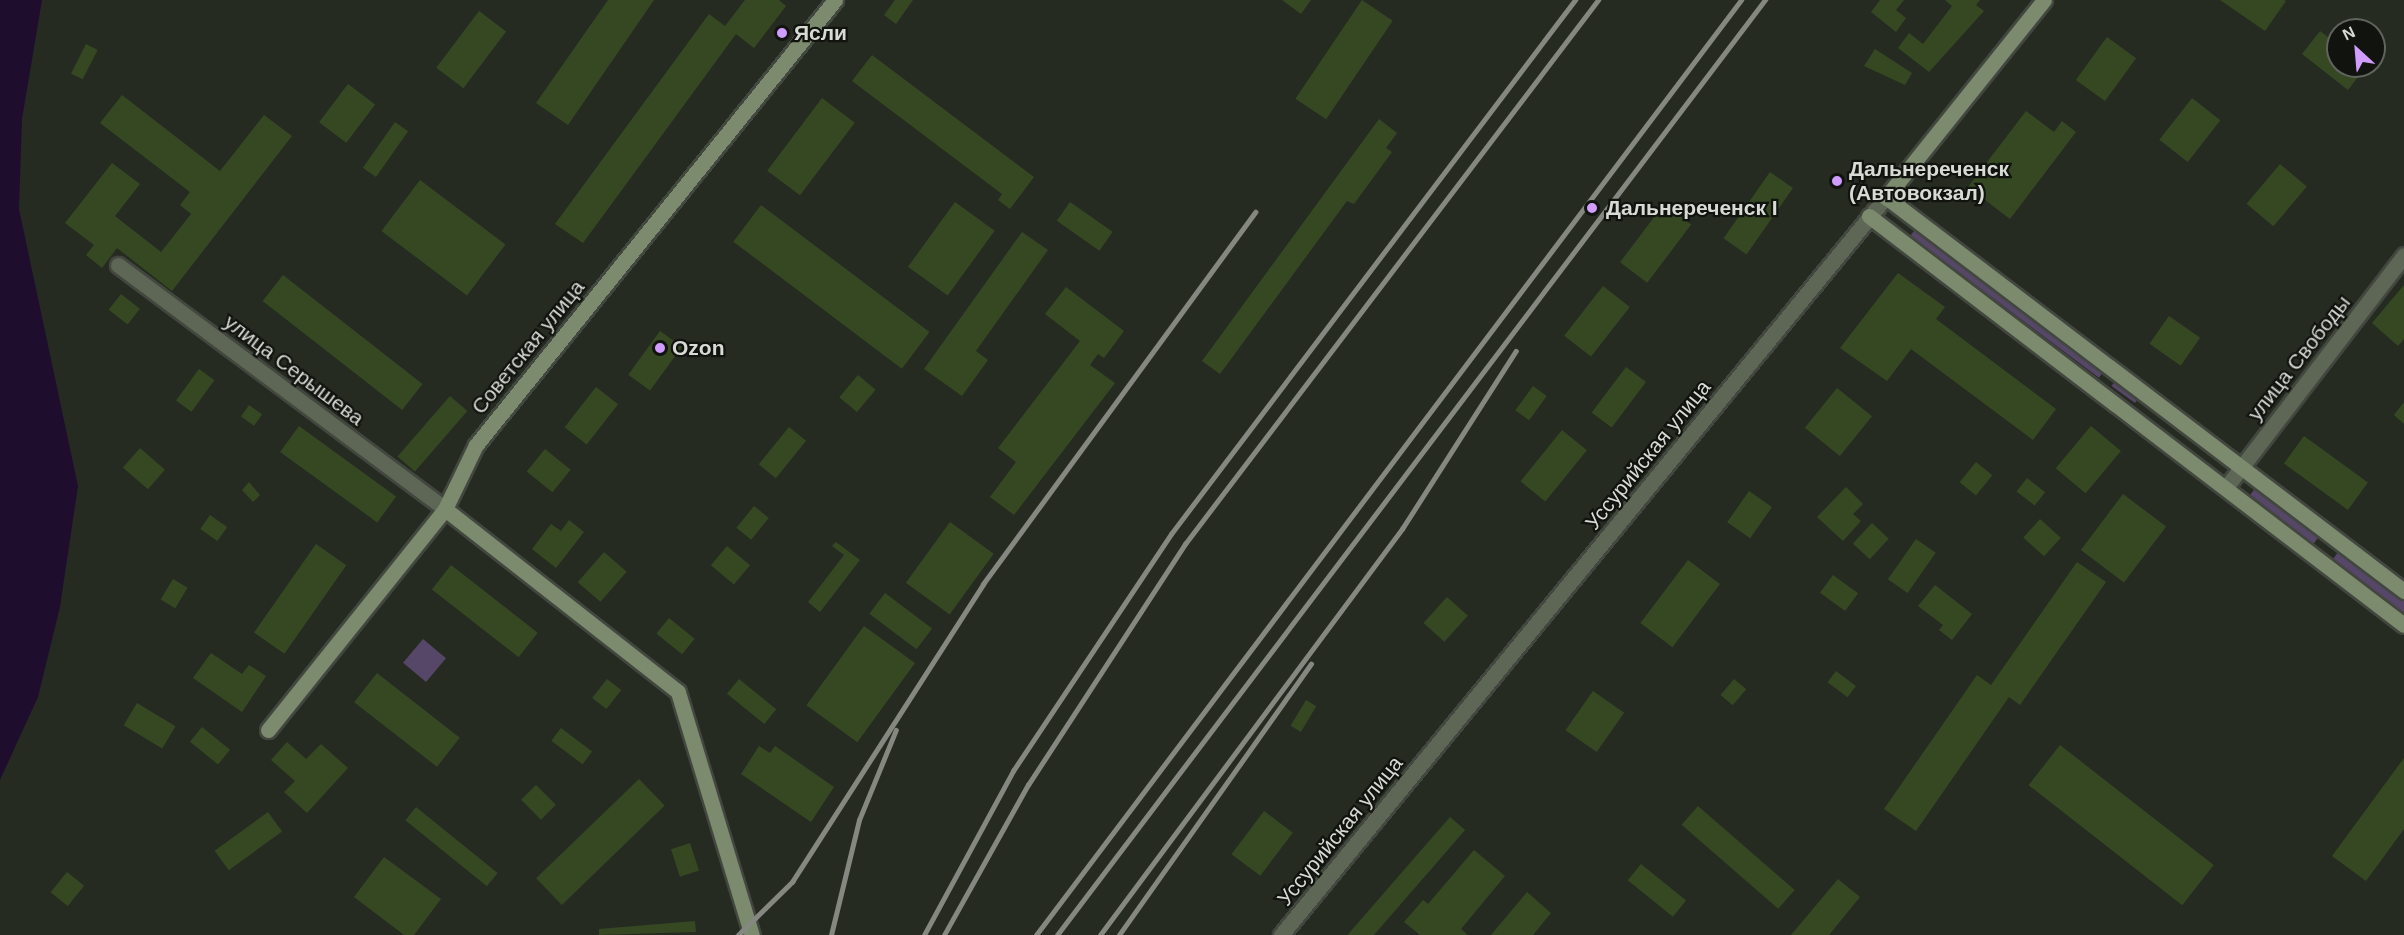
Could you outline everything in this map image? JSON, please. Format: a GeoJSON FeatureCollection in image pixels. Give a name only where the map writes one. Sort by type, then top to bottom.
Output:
{"type":"FeatureCollection","features":[{"type":"Feature","properties":{"kind":"street","name":"Советская улица"},"geometry":{"type":"LineString","coordinates":[[268,730],[445,509],[476,445],[835,0]]}},
{"type":"Feature","properties":{"kind":"street","name":"Уссурийская улица"},"geometry":{"type":"LineString","coordinates":[[1281,935],[1886,197],[2044,0]]}},
{"type":"Feature","properties":{"kind":"street"},"geometry":{"type":"LineString","coordinates":[[1886,197],[2404,591]]}},
{"type":"Feature","properties":{"kind":"street"},"geometry":{"type":"LineString","coordinates":[[1869,216],[2227,486],[2404,625]]}},
{"type":"Feature","properties":{"kind":"street","name":"улица Свободы"},"geometry":{"type":"LineString","coordinates":[[2227,486],[2404,255]]}},
{"type":"Feature","properties":{"kind":"street","name":"улица Серышева"},"geometry":{"type":"LineString","coordinates":[[118,264],[445,509]]}},
{"type":"Feature","properties":{"kind":"street"},"geometry":{"type":"LineString","coordinates":[[445,509],[678,692],[752,935]]}},
{"type":"Feature","properties":{"kind":"shaded area"},"geometry":{"type":"Polygon","coordinates":[[[0,0],[42,0],[22,119],[19,209],[78,486],[60,607],[38,697],[0,780],[0,0]]]}},
{"type":"Feature","properties":{"kind":"shaded area"},"geometry":{"type":"Polygon","coordinates":[[[1917,227],[2105,369],[2099,378],[1910,236],[1917,227]]]}},
{"type":"Feature","properties":{"kind":"shaded area"},"geometry":{"type":"Polygon","coordinates":[[[2118,377],[2141,394],[2135,403],[2112,386],[2118,377]]]}},
{"type":"Feature","properties":{"kind":"shaded area"},"geometry":{"type":"Polygon","coordinates":[[[2257,486],[2320,535],[2313,544],[2250,495],[2257,486]]]}},
{"type":"Feature","properties":{"kind":"shaded area"},"geometry":{"type":"Polygon","coordinates":[[[2339,551],[2404,601],[2404,615],[2333,559],[2339,551]]]}},
{"type":"Feature","properties":{"kind":"shaded area"},"geometry":{"type":"Polygon","coordinates":[[[423,639],[446,658],[426,682],[403,663],[423,639]]]}},
{"type":"Feature","properties":{"kind":"building"},"geometry":{"type":"Polygon","coordinates":[[[608,0],[654,0],[568,125],[536,103],[608,0]]]}},
{"type":"Feature","properties":{"kind":"building"},"geometry":{"type":"Polygon","coordinates":[[[745,0],[779,0],[786,6],[754,48],[736,34],[583,243],[555,224],[709,14],[725,26],[745,0]]]}},
{"type":"Feature","properties":{"kind":"building"},"geometry":{"type":"Polygon","coordinates":[[[895,0],[913,0],[896,24],[884,15],[895,0]]]}},
{"type":"Feature","properties":{"kind":"building"},"geometry":{"type":"Polygon","coordinates":[[[1282,0],[1311,0],[1301,14],[1282,0]]]}},
{"type":"Feature","properties":{"kind":"building"},"geometry":{"type":"Polygon","coordinates":[[[1362,0],[1393,21],[1326,119],[1295,99],[1362,0]]]}},
{"type":"Feature","properties":{"kind":"building"},"geometry":{"type":"Polygon","coordinates":[[[1880,0],[1904,0],[1896,10],[1906,18],[1896,32],[1871,12],[1880,0]]]}},
{"type":"Feature","properties":{"kind":"building"},"geometry":{"type":"Polygon","coordinates":[[[1945,0],[1980,0],[1976,5],[1984,11],[1929,72],[1898,48],[1909,33],[1923,44],[1952,6],[1945,0]]]}},
{"type":"Feature","properties":{"kind":"building"},"geometry":{"type":"Polygon","coordinates":[[[2220,0],[2284,0],[2286,1],[2265,31],[2220,0]]]}},
{"type":"Feature","properties":{"kind":"building"},"geometry":{"type":"Polygon","coordinates":[[[479,11],[506,31],[463,88],[436,68],[479,11]]]}},
{"type":"Feature","properties":{"kind":"building"},"geometry":{"type":"Polygon","coordinates":[[[2320,31],[2326,36],[2326,73],[2302,54],[2320,31]]]}},
{"type":"Feature","properties":{"kind":"building"},"geometry":{"type":"Polygon","coordinates":[[[2107,37],[2136,58],[2105,101],[2076,80],[2107,37]]]}},
{"type":"Feature","properties":{"kind":"building"},"geometry":{"type":"Polygon","coordinates":[[[86,44],[98,50],[83,79],[71,73],[86,44]]]}},
{"type":"Feature","properties":{"kind":"building"},"geometry":{"type":"Polygon","coordinates":[[[1875,49],[1912,73],[1905,85],[1864,66],[1875,49]]]}},
{"type":"Feature","properties":{"kind":"building"},"geometry":{"type":"Polygon","coordinates":[[[872,55],[1034,177],[1010,209],[998,200],[1002,194],[852,81],[872,55]]]}},
{"type":"Feature","properties":{"kind":"building"},"geometry":{"type":"Polygon","coordinates":[[[2333,78],[2357,78],[2348,90],[2333,78]]]}},
{"type":"Feature","properties":{"kind":"building"},"geometry":{"type":"Polygon","coordinates":[[[348,84],[375,104],[346,143],[319,122],[348,84]]]}},
{"type":"Feature","properties":{"kind":"building"},"geometry":{"type":"Polygon","coordinates":[[[122,95],[220,171],[264,115],[292,136],[172,291],[117,248],[102,268],[86,255],[94,245],[65,223],[112,163],[140,184],[115,216],[161,252],[191,214],[180,205],[190,192],[100,123],[122,95]]]}},
{"type":"Feature","properties":{"kind":"building"},"geometry":{"type":"Polygon","coordinates":[[[822,98],[855,123],[800,195],[767,171],[822,98]]]}},
{"type":"Feature","properties":{"kind":"building"},"geometry":{"type":"Polygon","coordinates":[[[2192,98],[2220,120],[2188,162],[2159,140],[2192,98]]]}},
{"type":"Feature","properties":{"kind":"building"},"geometry":{"type":"Polygon","coordinates":[[[2026,111],[2054,132],[2062,121],[2076,132],[2010,219],[1968,187],[2026,111]]]}},
{"type":"Feature","properties":{"kind":"building"},"geometry":{"type":"Polygon","coordinates":[[[1379,119],[1397,133],[1386,148],[1392,152],[1354,204],[1347,201],[1220,374],[1202,361],[1379,119]]]}},
{"type":"Feature","properties":{"kind":"building"},"geometry":{"type":"Polygon","coordinates":[[[395,122],[408,131],[376,177],[363,168],[395,122]]]}},
{"type":"Feature","properties":{"kind":"building"},"geometry":{"type":"Polygon","coordinates":[[[2280,164],[2307,186],[2273,226],[2247,204],[2280,164]]]}},
{"type":"Feature","properties":{"kind":"building"},"geometry":{"type":"Polygon","coordinates":[[[1770,172],[1793,188],[1746,254],[1724,238],[1770,172]]]}},
{"type":"Feature","properties":{"kind":"building"},"geometry":{"type":"Polygon","coordinates":[[[420,180],[505,244],[467,296],[381,231],[420,180]]]}},
{"type":"Feature","properties":{"kind":"building"},"geometry":{"type":"Polygon","coordinates":[[[955,202],[995,231],[948,296],[908,267],[955,202]]]}},
{"type":"Feature","properties":{"kind":"building"},"geometry":{"type":"Polygon","coordinates":[[[1070,202],[1113,232],[1099,251],[1057,221],[1070,202]]]}},
{"type":"Feature","properties":{"kind":"building"},"geometry":{"type":"Polygon","coordinates":[[[1664,204],[1691,224],[1647,283],[1620,262],[1664,204]]]}},
{"type":"Feature","properties":{"kind":"building"},"geometry":{"type":"Polygon","coordinates":[[[761,205],[930,332],[902,369],[733,242],[761,205]]]}},
{"type":"Feature","properties":{"kind":"building"},"geometry":{"type":"Polygon","coordinates":[[[1022,232],[1048,250],[976,351],[988,360],[962,396],[924,369],[1022,232]]]}},
{"type":"Feature","properties":{"kind":"building"},"geometry":{"type":"Polygon","coordinates":[[[1898,273],[1945,307],[1936,319],[2056,409],[2033,440],[1911,349],[1887,381],[1840,348],[1898,273]]]}},
{"type":"Feature","properties":{"kind":"building"},"geometry":{"type":"Polygon","coordinates":[[[283,275],[422,384],[402,410],[263,301],[283,275]]]}},
{"type":"Feature","properties":{"kind":"building"},"geometry":{"type":"Polygon","coordinates":[[[2404,285],[2404,339],[2398,346],[2372,323],[2404,285]]]}},
{"type":"Feature","properties":{"kind":"building"},"geometry":{"type":"Polygon","coordinates":[[[1603,286],[1630,307],[1591,357],[1564,336],[1603,286]]]}},
{"type":"Feature","properties":{"kind":"building"},"geometry":{"type":"Polygon","coordinates":[[[1066,287],[1124,331],[1104,358],[1098,354],[1090,365],[1115,383],[1014,515],[990,497],[1016,462],[998,448],[1080,341],[1045,314],[1066,287]]]}},
{"type":"Feature","properties":{"kind":"building"},"geometry":{"type":"Polygon","coordinates":[[[121,294],[140,309],[128,325],[109,310],[121,294]]]}},
{"type":"Feature","properties":{"kind":"building"},"geometry":{"type":"Polygon","coordinates":[[[2169,316],[2200,338],[2181,366],[2149,344],[2169,316]]]}},
{"type":"Feature","properties":{"kind":"building"},"geometry":{"type":"Polygon","coordinates":[[[660,331],[682,347],[650,391],[628,375],[660,331]]]}},
{"type":"Feature","properties":{"kind":"building"},"geometry":{"type":"Polygon","coordinates":[[[1626,367],[1646,382],[1612,428],[1592,413],[1626,367]]]}},
{"type":"Feature","properties":{"kind":"building"},"geometry":{"type":"Polygon","coordinates":[[[199,369],[214,380],[191,412],[176,401],[199,369]]]}},
{"type":"Feature","properties":{"kind":"building"},"geometry":{"type":"Polygon","coordinates":[[[858,375],[876,390],[857,412],[839,397],[858,375]]]}},
{"type":"Feature","properties":{"kind":"building"},"geometry":{"type":"Polygon","coordinates":[[[1533,386],[1547,396],[1529,420],[1515,410],[1533,386]]]}},
{"type":"Feature","properties":{"kind":"building"},"geometry":{"type":"Polygon","coordinates":[[[596,387],[618,404],[587,444],[565,427],[596,387]]]}},
{"type":"Feature","properties":{"kind":"building"},"geometry":{"type":"Polygon","coordinates":[[[1837,388],[1872,416],[1840,456],[1805,428],[1837,388]]]}},
{"type":"Feature","properties":{"kind":"building"},"geometry":{"type":"Polygon","coordinates":[[[450,396],[467,411],[415,471],[398,456],[450,396]]]}},
{"type":"Feature","properties":{"kind":"building"},"geometry":{"type":"Polygon","coordinates":[[[2404,402],[2404,424],[2394,415],[2404,402]]]}},
{"type":"Feature","properties":{"kind":"building"},"geometry":{"type":"Polygon","coordinates":[[[249,405],[262,414],[254,426],[241,416],[249,405]]]}},
{"type":"Feature","properties":{"kind":"building"},"geometry":{"type":"Polygon","coordinates":[[[299,426],[396,497],[377,522],[280,452],[299,426]]]}},
{"type":"Feature","properties":{"kind":"building"},"geometry":{"type":"Polygon","coordinates":[[[2091,426],[2121,451],[2086,493],[2056,468],[2091,426]]]}},
{"type":"Feature","properties":{"kind":"building"},"geometry":{"type":"Polygon","coordinates":[[[789,427],[806,441],[776,478],[759,464],[789,427]]]}},
{"type":"Feature","properties":{"kind":"building"},"geometry":{"type":"Polygon","coordinates":[[[1562,430],[1587,450],[1545,501],[1520,481],[1562,430]]]}},
{"type":"Feature","properties":{"kind":"building"},"geometry":{"type":"Polygon","coordinates":[[[2304,436],[2368,482],[2348,510],[2284,464],[2304,436]]]}},
{"type":"Feature","properties":{"kind":"building"},"geometry":{"type":"Polygon","coordinates":[[[140,448],[165,470],[148,489],[123,468],[140,448]]]}},
{"type":"Feature","properties":{"kind":"building"},"geometry":{"type":"Polygon","coordinates":[[[545,449],[571,470],[552,492],[527,472],[545,449]]]}},
{"type":"Feature","properties":{"kind":"building"},"geometry":{"type":"Polygon","coordinates":[[[1976,462],[1992,475],[1976,495],[1960,482],[1976,462]]]}},
{"type":"Feature","properties":{"kind":"building"},"geometry":{"type":"Polygon","coordinates":[[[2027,478],[2045,492],[2035,506],[2017,491],[2027,478]]]}},
{"type":"Feature","properties":{"kind":"building"},"geometry":{"type":"Polygon","coordinates":[[[249,482],[260,495],[253,502],[242,490],[249,482]]]}},
{"type":"Feature","properties":{"kind":"building"},"geometry":{"type":"Polygon","coordinates":[[[1846,487],[1863,504],[1853,514],[1861,521],[1843,541],[1817,517],[1846,487]]]}},
{"type":"Feature","properties":{"kind":"building"},"geometry":{"type":"Polygon","coordinates":[[[1749,491],[1772,507],[1750,538],[1727,522],[1749,491]]]}},
{"type":"Feature","properties":{"kind":"building"},"geometry":{"type":"Polygon","coordinates":[[[2123,494],[2166,526],[2124,582],[2081,550],[2123,494]]]}},
{"type":"Feature","properties":{"kind":"building"},"geometry":{"type":"Polygon","coordinates":[[[754,506],[769,518],[751,540],[736,528],[754,506]]]}},
{"type":"Feature","properties":{"kind":"building"},"geometry":{"type":"Polygon","coordinates":[[[210,515],[227,527],[217,541],[200,529],[210,515]]]}},
{"type":"Feature","properties":{"kind":"building"},"geometry":{"type":"Polygon","coordinates":[[[2040,519],[2061,538],[2044,556],[2023,538],[2040,519]]]}},
{"type":"Feature","properties":{"kind":"building"},"geometry":{"type":"Polygon","coordinates":[[[569,520],[584,532],[556,568],[532,549],[551,524],[561,531],[569,520]]]}},
{"type":"Feature","properties":{"kind":"building"},"geometry":{"type":"Polygon","coordinates":[[[950,522],[994,554],[950,614],[906,583],[950,522]]]}},
{"type":"Feature","properties":{"kind":"building"},"geometry":{"type":"Polygon","coordinates":[[[1872,523],[1889,539],[1870,559],[1853,543],[1872,523]]]}},
{"type":"Feature","properties":{"kind":"building"},"geometry":{"type":"Polygon","coordinates":[[[1916,539],[1936,553],[1908,593],[1888,579],[1916,539]]]}},
{"type":"Feature","properties":{"kind":"building"},"geometry":{"type":"Polygon","coordinates":[[[836,542],[860,560],[820,612],[808,602],[844,555],[832,546],[836,542]]]}},
{"type":"Feature","properties":{"kind":"building"},"geometry":{"type":"Polygon","coordinates":[[[316,544],[346,565],[284,654],[254,632],[316,544]]]}},
{"type":"Feature","properties":{"kind":"building"},"geometry":{"type":"Polygon","coordinates":[[[727,546],[750,565],[734,584],[711,565],[727,546]]]}},
{"type":"Feature","properties":{"kind":"building"},"geometry":{"type":"Polygon","coordinates":[[[604,552],[627,572],[600,602],[578,582],[604,552]]]}},
{"type":"Feature","properties":{"kind":"building"},"geometry":{"type":"Polygon","coordinates":[[[1688,560],[1720,584],[1672,647],[1640,623],[1688,560]]]}},
{"type":"Feature","properties":{"kind":"building"},"geometry":{"type":"Polygon","coordinates":[[[2077,562],[2106,582],[2020,705],[2009,697],[1916,831],[1884,809],[1977,675],[1991,685],[2077,562]]]}},
{"type":"Feature","properties":{"kind":"building"},"geometry":{"type":"Polygon","coordinates":[[[451,565],[538,633],[519,657],[432,589],[451,565]]]}},
{"type":"Feature","properties":{"kind":"building"},"geometry":{"type":"Polygon","coordinates":[[[1833,575],[1858,593],[1845,611],[1820,593],[1833,575]]]}},
{"type":"Feature","properties":{"kind":"building"},"geometry":{"type":"Polygon","coordinates":[[[173,579],[188,588],[175,608],[161,600],[173,579]]]}},
{"type":"Feature","properties":{"kind":"building"},"geometry":{"type":"Polygon","coordinates":[[[1935,585],[1972,614],[1952,640],[1939,630],[1943,625],[1918,606],[1935,585]]]}},
{"type":"Feature","properties":{"kind":"building"},"geometry":{"type":"Polygon","coordinates":[[[885,593],[932,629],[916,649],[869,614],[885,593]]]}},
{"type":"Feature","properties":{"kind":"building"},"geometry":{"type":"Polygon","coordinates":[[[1447,597],[1468,616],[1444,642],[1424,623],[1447,597]]]}},
{"type":"Feature","properties":{"kind":"building"},"geometry":{"type":"Polygon","coordinates":[[[669,618],[695,639],[682,654],[656,634],[669,618]]]}},
{"type":"Feature","properties":{"kind":"building"},"geometry":{"type":"Polygon","coordinates":[[[864,626],[915,663],[857,742],[806,705],[864,626]]]}},
{"type":"Feature","properties":{"kind":"building"},"geometry":{"type":"Polygon","coordinates":[[[211,653],[242,674],[249,665],[266,676],[242,712],[193,678],[211,653]]]}},
{"type":"Feature","properties":{"kind":"building"},"geometry":{"type":"Polygon","coordinates":[[[1836,671],[1856,686],[1848,697],[1828,682],[1836,671]]]}},
{"type":"Feature","properties":{"kind":"building"},"geometry":{"type":"Polygon","coordinates":[[[377,673],[460,738],[437,767],[354,702],[377,673]]]}},
{"type":"Feature","properties":{"kind":"building"},"geometry":{"type":"Polygon","coordinates":[[[607,679],[621,690],[606,709],[592,698],[607,679]]]}},
{"type":"Feature","properties":{"kind":"building"},"geometry":{"type":"Polygon","coordinates":[[[739,679],[776,709],[764,724],[727,694],[739,679]]]}},
{"type":"Feature","properties":{"kind":"building"},"geometry":{"type":"Polygon","coordinates":[[[1734,679],[1746,689],[1733,705],[1721,695],[1734,679]]]}},
{"type":"Feature","properties":{"kind":"building"},"geometry":{"type":"Polygon","coordinates":[[[1593,691],[1624,713],[1597,752],[1565,730],[1593,691]]]}},
{"type":"Feature","properties":{"kind":"building"},"geometry":{"type":"Polygon","coordinates":[[[1306,700],[1316,706],[1301,732],[1291,726],[1306,700]]]}},
{"type":"Feature","properties":{"kind":"building"},"geometry":{"type":"Polygon","coordinates":[[[137,703],[176,726],[162,748],[124,725],[137,703]]]}},
{"type":"Feature","properties":{"kind":"building"},"geometry":{"type":"Polygon","coordinates":[[[202,727],[230,750],[218,764],[190,742],[202,727]]]}},
{"type":"Feature","properties":{"kind":"building"},"geometry":{"type":"Polygon","coordinates":[[[561,728],[592,751],[583,764],[551,741],[561,728]]]}},
{"type":"Feature","properties":{"kind":"building"},"geometry":{"type":"Polygon","coordinates":[[[287,742],[306,759],[321,744],[348,768],[307,813],[284,792],[295,781],[271,760],[287,742]]]}},
{"type":"Feature","properties":{"kind":"building"},"geometry":{"type":"Polygon","coordinates":[[[2060,745],[2214,865],[2182,905],[2029,785],[2060,745]]]}},
{"type":"Feature","properties":{"kind":"building"},"geometry":{"type":"Polygon","coordinates":[[[759,746],[770,753],[775,746],[834,787],[811,822],[741,774],[759,746]]]}},
{"type":"Feature","properties":{"kind":"building"},"geometry":{"type":"Polygon","coordinates":[[[2404,758],[2404,829],[2366,881],[2332,856],[2404,758]]]}},
{"type":"Feature","properties":{"kind":"building"},"geometry":{"type":"Polygon","coordinates":[[[639,779],[665,806],[562,905],[536,878],[639,779]]]}},
{"type":"Feature","properties":{"kind":"building"},"geometry":{"type":"Polygon","coordinates":[[[536,785],[556,805],[541,820],[521,800],[536,785]]]}},
{"type":"Feature","properties":{"kind":"building"},"geometry":{"type":"Polygon","coordinates":[[[1698,806],[1795,890],[1778,909],[1682,825],[1698,806]]]}},
{"type":"Feature","properties":{"kind":"building"},"geometry":{"type":"Polygon","coordinates":[[[416,807],[498,873],[487,886],[405,820],[416,807]]]}},
{"type":"Feature","properties":{"kind":"building"},"geometry":{"type":"Polygon","coordinates":[[[1264,811],[1293,833],[1260,876],[1232,854],[1264,811]]]}},
{"type":"Feature","properties":{"kind":"building"},"geometry":{"type":"Polygon","coordinates":[[[268,812],[282,831],[229,870],[215,851],[268,812]]]}},
{"type":"Feature","properties":{"kind":"building"},"geometry":{"type":"Polygon","coordinates":[[[1450,817],[1465,830],[1374,935],[1348,935],[1450,817]]]}},
{"type":"Feature","properties":{"kind":"building"},"geometry":{"type":"Polygon","coordinates":[[[690,843],[699,871],[680,877],[671,849],[690,843]]]}},
{"type":"Feature","properties":{"kind":"building"},"geometry":{"type":"Polygon","coordinates":[[[1474,850],[1505,876],[1461,929],[1468,935],[1420,935],[1404,922],[1423,900],[1428,904],[1474,850]]]}},
{"type":"Feature","properties":{"kind":"building"},"geometry":{"type":"Polygon","coordinates":[[[384,857],[441,899],[414,935],[404,935],[354,897],[384,857]]]}},
{"type":"Feature","properties":{"kind":"building"},"geometry":{"type":"Polygon","coordinates":[[[1641,864],[1686,901],[1673,917],[1628,880],[1641,864]]]}},
{"type":"Feature","properties":{"kind":"building"},"geometry":{"type":"Polygon","coordinates":[[[67,872],[84,886],[68,906],[51,892],[67,872]]]}},
{"type":"Feature","properties":{"kind":"building"},"geometry":{"type":"Polygon","coordinates":[[[1838,879],[1860,897],[1829,935],[1791,935],[1838,879]]]}},
{"type":"Feature","properties":{"kind":"building"},"geometry":{"type":"Polygon","coordinates":[[[1527,892],[1551,913],[1533,935],[1491,935],[1527,892]]]}},
{"type":"Feature","properties":{"kind":"building"},"geometry":{"type":"Polygon","coordinates":[[[695,921],[696,932],[599,935],[599,929],[695,921]]]}},
{"type":"Feature","properties":{"kind":"railway"},"geometry":{"type":"LineString","coordinates":[[924,935],[1013,771],[1171,534],[1575,0]]}},
{"type":"Feature","properties":{"kind":"railway"},"geometry":{"type":"LineString","coordinates":[[944,935],[1028,785],[1185,544],[1598,0]]}},
{"type":"Feature","properties":{"kind":"railway"},"geometry":{"type":"LineString","coordinates":[[1036,935],[1741,0]]}},
{"type":"Feature","properties":{"kind":"railway"},"geometry":{"type":"LineString","coordinates":[[1057,935],[1765,0]]}},
{"type":"Feature","properties":{"kind":"railway"},"geometry":{"type":"LineString","coordinates":[[738,935],[792,882],[983,584],[1255,212]]}},
{"type":"Feature","properties":{"kind":"railway"},"geometry":{"type":"LineString","coordinates":[[1100,935],[1402,529],[1516,351]]}},
{"type":"Feature","properties":{"kind":"railway"},"geometry":{"type":"LineString","coordinates":[[1119,935],[1311,664]]}},
{"type":"Feature","properties":{"kind":"railway"},"geometry":{"type":"LineString","coordinates":[[831,935],[859,820],[896,730]]}},
{"type":"Feature","properties":{"kind":"place","name":"Ясли"},"geometry":{"type":"Point","coordinates":[782,33]}},
{"type":"Feature","properties":{"kind":"place","name":"Дальнереченск (Автовокзал)"},"geometry":{"type":"Point","coordinates":[1837,181]}},
{"type":"Feature","properties":{"kind":"place","name":"Дальнереченск I"},"geometry":{"type":"Point","coordinates":[1592,208]}},
{"type":"Feature","properties":{"kind":"place","name":"Ozon"},"geometry":{"type":"Point","coordinates":[660,348]}}]}
